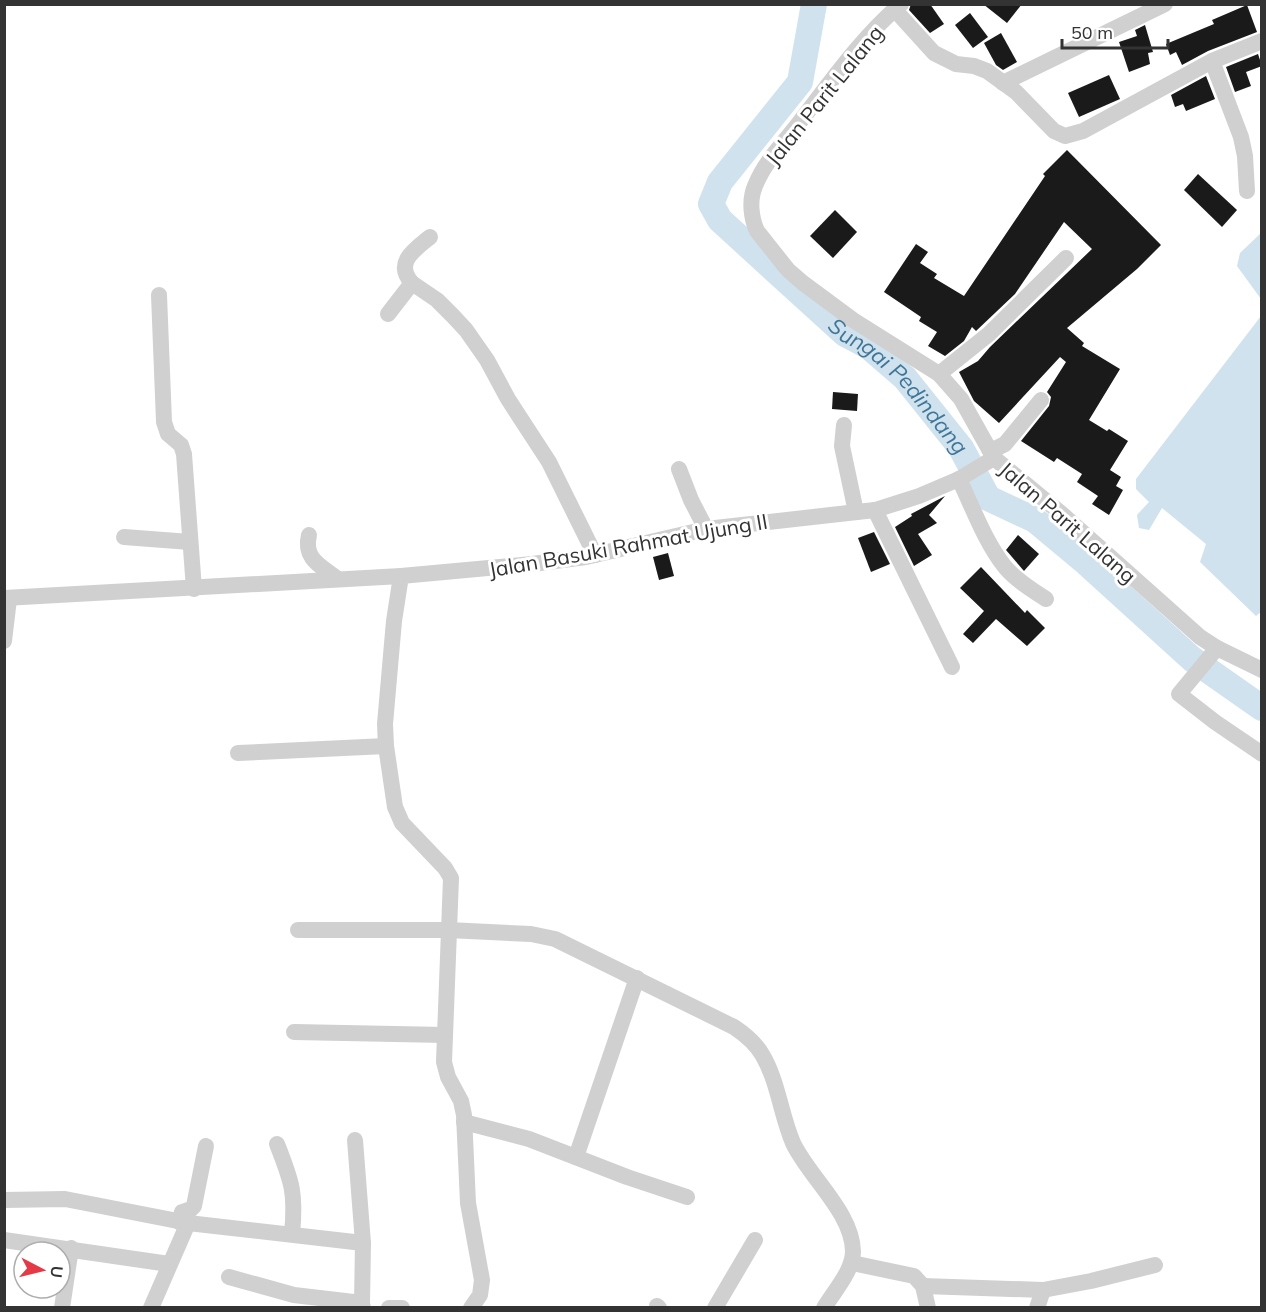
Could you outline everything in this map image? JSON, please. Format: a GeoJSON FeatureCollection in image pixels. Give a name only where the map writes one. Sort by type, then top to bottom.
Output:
{"type":"FeatureCollection","features":[{"type":"Feature","properties":{"kind":"street"},"geometry":{"type":"LineString","coordinates":[[1003,83],[1165,4]]}},
{"type":"Feature","properties":{"kind":"street"},"geometry":{"type":"LineString","coordinates":[[898,7],[934,53],[956,64],[981,67],[1016,92],[1054,131],[1065,136],[1073,135],[1212,61],[1262,41]]}},
{"type":"Feature","properties":{"kind":"street","name":"Jalan Parit Lalang"},"geometry":{"type":"LineString","coordinates":[[898,7],[856,50],[768,160],[753,189],[751,207],[758,231],[788,270],[853,320],[939,374],[961,399],[991,453],[1181,620],[1213,653],[1262,670]]}},
{"type":"Feature","properties":{"kind":"street"},"geometry":{"type":"LineString","coordinates":[[1212,61],[1241,137],[1245,156],[1247,191]]}},
{"type":"Feature","properties":{"kind":"street"},"geometry":{"type":"LineString","coordinates":[[430,237],[412,253],[403,271],[412,283],[436,300],[453,316],[487,360],[508,399],[549,462],[594,555]]}},
{"type":"Feature","properties":{"kind":"street"},"geometry":{"type":"LineString","coordinates":[[939,374],[989,334],[1066,258]]}},
{"type":"Feature","properties":{"kind":"street"},"geometry":{"type":"LineString","coordinates":[[388,314],[412,283]]}},
{"type":"Feature","properties":{"kind":"street"},"geometry":{"type":"LineString","coordinates":[[159,295],[164,422],[168,435],[181,445],[183,450],[194,589]]}},
{"type":"Feature","properties":{"kind":"street","name":"Jalan Basuki Rahmat Ujung II"},"geometry":{"type":"LineString","coordinates":[[7,598],[194,589],[522,566],[594,555],[706,529],[875,510],[919,496],[967,474],[997,448],[1005,444],[1041,400]]}},
{"type":"Feature","properties":{"kind":"street"},"geometry":{"type":"LineString","coordinates":[[844,425],[842,446],[856,512]]}},
{"type":"Feature","properties":{"kind":"street"},"geometry":{"type":"LineString","coordinates":[[680,469],[691,500],[706,529]]}},
{"type":"Feature","properties":{"kind":"street"},"geometry":{"type":"LineString","coordinates":[[967,474],[993,549],[1006,568],[1046,599]]}},
{"type":"Feature","properties":{"kind":"street"},"geometry":{"type":"LineString","coordinates":[[875,510],[952,667]]}},
{"type":"Feature","properties":{"kind":"street"},"geometry":{"type":"LineString","coordinates":[[309,535],[306,546],[309,555],[338,579]]}},
{"type":"Feature","properties":{"kind":"street"},"geometry":{"type":"LineString","coordinates":[[124,537],[190,542]]}},
{"type":"Feature","properties":{"kind":"street"},"geometry":{"type":"LineString","coordinates":[[400,576],[385,724],[386,746],[397,816],[445,868],[451,878],[445,1070],[461,1101],[468,1203],[482,1280],[480,1295],[471,1308]]}},
{"type":"Feature","properties":{"kind":"street"},"geometry":{"type":"LineString","coordinates":[[4,641],[7,598]]}},
{"type":"Feature","properties":{"kind":"street"},"geometry":{"type":"LineString","coordinates":[[1213,653],[1179,694],[1262,754]]}},
{"type":"Feature","properties":{"kind":"street"},"geometry":{"type":"LineString","coordinates":[[238,753],[386,746]]}},
{"type":"Feature","properties":{"kind":"street"},"geometry":{"type":"LineString","coordinates":[[298,930],[448,930],[531,934],[555,939],[734,1026],[747,1035],[768,1064],[794,1144],[840,1213],[850,1237],[853,1249],[852,1263],[824,1308]]}},
{"type":"Feature","properties":{"kind":"street"},"geometry":{"type":"LineString","coordinates":[[576,1157],[637,978]]}},
{"type":"Feature","properties":{"kind":"street"},"geometry":{"type":"LineString","coordinates":[[294,1032],[445,1035]]}},
{"type":"Feature","properties":{"kind":"street"},"geometry":{"type":"LineString","coordinates":[[464,1122],[529,1139],[627,1177],[687,1197]]}},
{"type":"Feature","properties":{"kind":"street"},"geometry":{"type":"LineString","coordinates":[[229,1277],[294,1294],[363,1305],[363,1243],[355,1140]]}},
{"type":"Feature","properties":{"kind":"street"},"geometry":{"type":"LineString","coordinates":[[277,1144],[290,1175],[294,1194],[292,1234]]}},
{"type":"Feature","properties":{"kind":"street"},"geometry":{"type":"LineString","coordinates":[[151,1308],[183,1222],[182,1212],[194,1206],[206,1146]]}},
{"type":"Feature","properties":{"kind":"street"},"geometry":{"type":"LineString","coordinates":[[4,1200],[65,1199],[183,1222],[363,1243]]}},
{"type":"Feature","properties":{"kind":"street"},"geometry":{"type":"LineString","coordinates":[[715,1308],[754,1240]]}},
{"type":"Feature","properties":{"kind":"street"},"geometry":{"type":"LineString","coordinates":[[72,1248],[169,1264]]}},
{"type":"Feature","properties":{"kind":"street"},"geometry":{"type":"LineString","coordinates":[[852,1263],[914,1276],[923,1286],[928,1308]]}},
{"type":"Feature","properties":{"kind":"street"},"geometry":{"type":"LineString","coordinates":[[923,1286],[1044,1290],[1155,1265]]}},
{"type":"Feature","properties":{"kind":"street"},"geometry":{"type":"LineString","coordinates":[[1037,1308],[1044,1290]]}},
{"type":"Feature","properties":{"kind":"street"},"geometry":{"type":"LineString","coordinates":[[389,1308],[402,1308]]}},
{"type":"Feature","properties":{"kind":"water"},"geometry":{"type":"Polygon","coordinates":[[[1261,233],[1261,299],[1237,266],[1240,253],[1261,233]]]}},
{"type":"Feature","properties":{"kind":"water"},"geometry":{"type":"Polygon","coordinates":[[[1261,316],[1262,611],[1256,616],[1200,562],[1206,544],[1162,508],[1149,530],[1139,528],[1137,515],[1149,502],[1136,489],[1136,479],[1261,316]]]}},
{"type":"Feature","properties":{"kind":"building"},"geometry":{"type":"Polygon","coordinates":[[[911,4],[930,4],[944,24],[930,33],[909,10],[911,4]]]}},
{"type":"Feature","properties":{"kind":"building"},"geometry":{"type":"Polygon","coordinates":[[[983,4],[1022,4],[1007,23],[983,4]]]}},
{"type":"Feature","properties":{"kind":"building"},"geometry":{"type":"Polygon","coordinates":[[[1247,5],[1257,32],[1208,51],[1182,65],[1176,52],[1170,55],[1166,44],[1214,24],[1212,20],[1247,5]]]}},
{"type":"Feature","properties":{"kind":"building"},"geometry":{"type":"Polygon","coordinates":[[[970,13],[988,37],[973,48],[955,25],[970,13]]]}},
{"type":"Feature","properties":{"kind":"building"},"geometry":{"type":"Polygon","coordinates":[[[1145,25],[1153,52],[1148,53],[1150,64],[1129,72],[1119,42],[1137,36],[1135,30],[1145,25]]]}},
{"type":"Feature","properties":{"kind":"building"},"geometry":{"type":"Polygon","coordinates":[[[1001,33],[1017,62],[1003,70],[996,65],[984,43],[1001,33]]]}},
{"type":"Feature","properties":{"kind":"building"},"geometry":{"type":"Polygon","coordinates":[[[1258,54],[1262,66],[1246,72],[1251,86],[1235,92],[1226,67],[1258,54]]]}},
{"type":"Feature","properties":{"kind":"building"},"geometry":{"type":"Polygon","coordinates":[[[1109,75],[1120,99],[1079,117],[1068,93],[1109,75]]]}},
{"type":"Feature","properties":{"kind":"building"},"geometry":{"type":"Polygon","coordinates":[[[1206,76],[1215,99],[1186,111],[1183,104],[1175,107],[1171,95],[1206,76]]]}},
{"type":"Feature","properties":{"kind":"building"},"geometry":{"type":"Polygon","coordinates":[[[1067,150],[1161,245],[1137,269],[1067,328],[1084,343],[1082,346],[1120,369],[1089,420],[1128,441],[1110,470],[1121,477],[1116,486],[1123,490],[1109,515],[1092,504],[1098,496],[1077,482],[1082,474],[1057,458],[1054,462],[1021,441],[1049,406],[1051,397],[1047,392],[1066,362],[1060,357],[999,423],[974,401],[959,372],[978,361],[1092,249],[1064,222],[1015,294],[976,331],[972,327],[964,341],[945,356],[928,346],[937,332],[919,321],[921,317],[884,292],[916,244],[928,252],[920,263],[937,274],[934,278],[964,296],[1045,176],[1043,174],[1067,150]]]}},
{"type":"Feature","properties":{"kind":"building"},"geometry":{"type":"Polygon","coordinates":[[[1198,174],[1237,210],[1222,227],[1184,190],[1198,174]]]}},
{"type":"Feature","properties":{"kind":"building"},"geometry":{"type":"Polygon","coordinates":[[[835,210],[857,232],[833,258],[810,236],[835,210]]]}},
{"type":"Feature","properties":{"kind":"building"},"geometry":{"type":"Polygon","coordinates":[[[833,392],[858,394],[857,411],[832,409],[833,392]]]}},
{"type":"Feature","properties":{"kind":"building"},"geometry":{"type":"Polygon","coordinates":[[[945,496],[929,515],[937,523],[918,534],[932,555],[914,566],[895,527],[912,516],[911,514],[945,496]]]}},
{"type":"Feature","properties":{"kind":"building"},"geometry":{"type":"Polygon","coordinates":[[[874,532],[890,564],[871,572],[858,538],[874,532]]]}},
{"type":"Feature","properties":{"kind":"building"},"geometry":{"type":"Polygon","coordinates":[[[1018,535],[1039,554],[1024,571],[1006,550],[1018,535]]]}},
{"type":"Feature","properties":{"kind":"building"},"geometry":{"type":"Polygon","coordinates":[[[668,553],[674,576],[659,580],[653,557],[668,553]]]}},
{"type":"Feature","properties":{"kind":"building"},"geometry":{"type":"Polygon","coordinates":[[[981,567],[1025,613],[1027,610],[1045,628],[1027,646],[996,619],[973,643],[963,634],[984,611],[960,588],[981,567]]]}},
{"type":"Feature","properties":{"kind":"waterway","name":"Sungai Pedindang"},"geometry":{"type":"LineString","coordinates":[[814,4],[800,82],[720,182],[711,204],[720,220],[845,334],[868,346],[905,378],[961,448],[988,498],[1035,520],[1083,560],[1192,659],[1262,708]]}}]}
